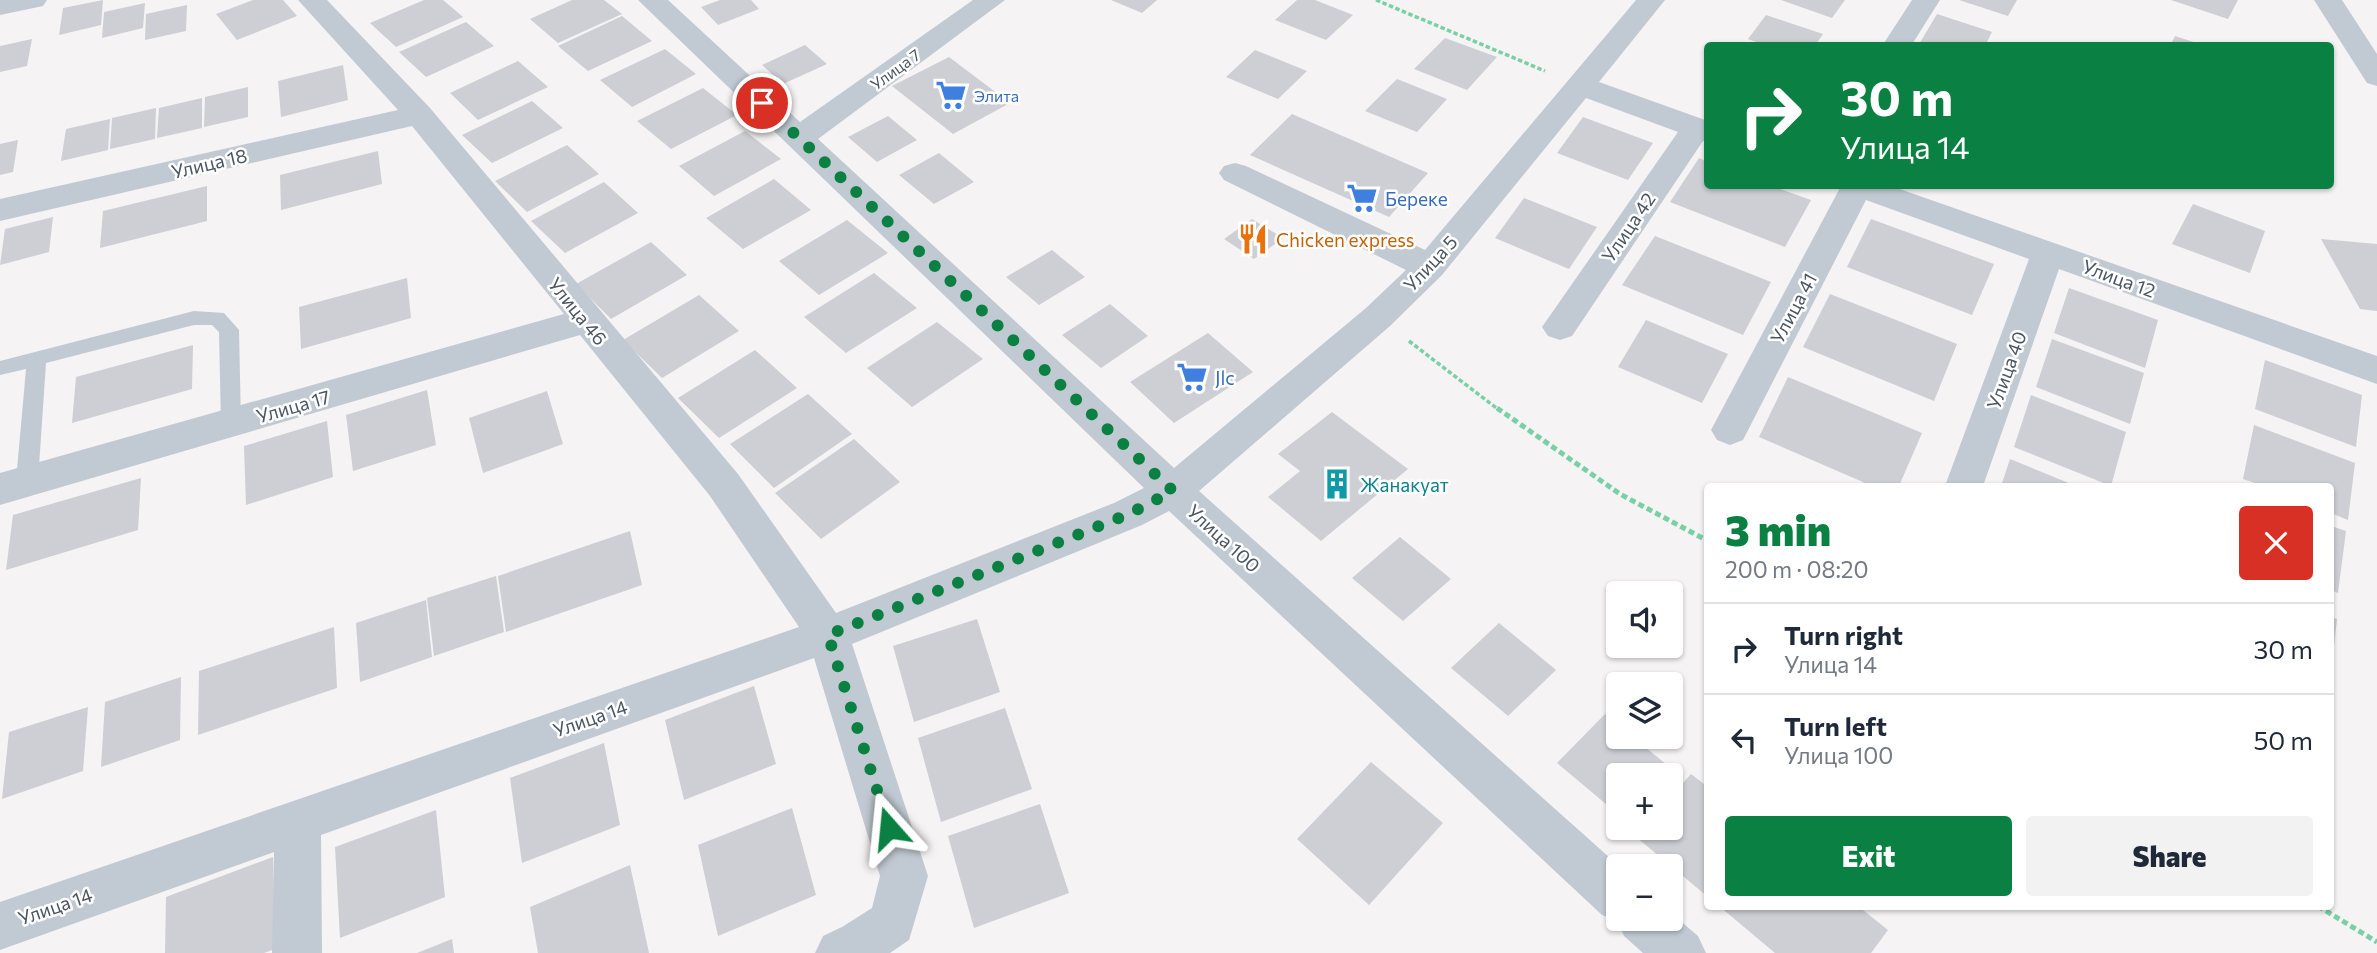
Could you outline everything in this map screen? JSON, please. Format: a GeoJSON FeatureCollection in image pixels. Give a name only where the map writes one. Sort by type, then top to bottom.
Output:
{"type":"FeatureCollection","features":[{"type":"Feature","properties":{"kind":"street"},"geometry":{"type":"LineString","coordinates":[[0,7],[33,0]]}},
{"type":"Feature","properties":{"kind":"street","name":"Улица 46"},"geometry":{"type":"LineString","coordinates":[[312,0],[419,115],[585,321],[724,485],[828,635],[904,876],[892,923],[858,946],[840,953]]}},
{"type":"Feature","properties":{"kind":"street","name":"Улица 100"},"geometry":{"type":"LineString","coordinates":[[652,0],[1173,491],[1606,886]]}},
{"type":"Feature","properties":{"kind":"street","name":"Улица 7"},"geometry":{"type":"LineString","coordinates":[[798,138],[991,0]]}},
{"type":"Feature","properties":{"kind":"street","name":"Улица 5"},"geometry":{"type":"LineString","coordinates":[[1173,491],[1378,317],[1430,267],[1651,0]]}},
{"type":"Feature","properties":{"kind":"street"},"geometry":{"type":"LineString","coordinates":[[1899,42],[1926,0]]}},
{"type":"Feature","properties":{"kind":"street"},"geometry":{"type":"LineString","coordinates":[[2328,0],[2377,77]]}},
{"type":"Feature","properties":{"kind":"street"},"geometry":{"type":"LineString","coordinates":[[1578,85],[1702,130]]}},
{"type":"Feature","properties":{"kind":"street","name":"Улица 18"},"geometry":{"type":"LineString","coordinates":[[0,210],[419,115]]}},
{"type":"Feature","properties":{"kind":"street","name":"Улица 42"},"geometry":{"type":"LineString","coordinates":[[1560,327],[1702,130]]}},
{"type":"Feature","properties":{"kind":"street"},"geometry":{"type":"LineString","coordinates":[[1234,173],[1430,267]]}},
{"type":"Feature","properties":{"kind":"street","name":"Улица 41"},"geometry":{"type":"LineString","coordinates":[[1730,430],[1857,189]]}},
{"type":"Feature","properties":{"kind":"street","name":"Улица 12"},"geometry":{"type":"LineString","coordinates":[[1867,189],[2377,370]]}},
{"type":"Feature","properties":{"kind":"street","name":"Улица 40"},"geometry":{"type":"LineString","coordinates":[[1965,483],[2048,253]]}},
{"type":"Feature","properties":{"kind":"street","name":"Улица 17"},"geometry":{"type":"LineString","coordinates":[[13,485],[585,321]]}},
{"type":"Feature","properties":{"kind":"street","name":"Улица 14"},"geometry":{"type":"LineString","coordinates":[[0,926],[828,635],[1129,514],[1173,491]]}},
{"type":"Feature","properties":{"kind":"street"},"geometry":{"type":"LineString","coordinates":[[297,953],[298,821]]}},
{"type":"Feature","properties":{"kind":"lane"},"geometry":{"type":"LineString","coordinates":[[0,368],[194,318],[217,318],[229,330],[231,424]]}},
{"type":"Feature","properties":{"kind":"lane"},"geometry":{"type":"LineString","coordinates":[[13,485],[37,358]]}},
{"type":"Feature","properties":{"kind":"path"},"geometry":{"type":"LineString","coordinates":[[1376,0],[1578,85]]}},
{"type":"Feature","properties":{"kind":"path"},"geometry":{"type":"LineString","coordinates":[[1378,317],[1509,418],[1620,494],[1704,539]]}},
{"type":"Feature","properties":{"kind":"path"},"geometry":{"type":"LineString","coordinates":[[2325,910],[2377,942]]}},
{"type":"Feature","properties":{"kind":"building"},"geometry":{"type":"Polygon","coordinates":[[[103,0],[101,25],[59,35],[63,8],[103,0]]]}},
{"type":"Feature","properties":{"kind":"building"},"geometry":{"type":"Polygon","coordinates":[[[253,0],[283,0],[297,16],[237,40],[216,14],[253,0]]]}},
{"type":"Feature","properties":{"kind":"building"},"geometry":{"type":"Polygon","coordinates":[[[424,0],[443,0],[463,17],[396,47],[370,23],[424,0]]]}},
{"type":"Feature","properties":{"kind":"building"},"geometry":{"type":"Polygon","coordinates":[[[572,0],[604,0],[622,14],[558,43],[530,19],[572,0]]]}},
{"type":"Feature","properties":{"kind":"building"},"geometry":{"type":"Polygon","coordinates":[[[720,0],[751,0],[759,9],[718,25],[701,7],[720,0]]]}},
{"type":"Feature","properties":{"kind":"building"},"geometry":{"type":"Polygon","coordinates":[[[1111,0],[1157,0],[1142,13],[1111,0]]]}},
{"type":"Feature","properties":{"kind":"building"},"geometry":{"type":"Polygon","coordinates":[[[1297,0],[1315,0],[1353,15],[1326,40],[1275,20],[1297,0]]]}},
{"type":"Feature","properties":{"kind":"building"},"geometry":{"type":"Polygon","coordinates":[[[1781,0],[1845,0],[1832,18],[1781,0]]]}},
{"type":"Feature","properties":{"kind":"building"},"geometry":{"type":"Polygon","coordinates":[[[1959,0],[2017,0],[2008,16],[1959,0]]]}},
{"type":"Feature","properties":{"kind":"building"},"geometry":{"type":"Polygon","coordinates":[[[2171,0],[2238,0],[2228,19],[2171,0]]]}},
{"type":"Feature","properties":{"kind":"building"},"geometry":{"type":"Polygon","coordinates":[[[145,3],[143,28],[102,38],[104,12],[145,3]]]}},
{"type":"Feature","properties":{"kind":"building"},"geometry":{"type":"Polygon","coordinates":[[[187,5],[186,31],[145,40],[146,14],[187,5]]]}},
{"type":"Feature","properties":{"kind":"building"},"geometry":{"type":"Polygon","coordinates":[[[1937,14],[1992,32],[1987,42],[1920,42],[1937,14]]]}},
{"type":"Feature","properties":{"kind":"building"},"geometry":{"type":"Polygon","coordinates":[[[1766,15],[1823,34],[1818,42],[1756,42],[1748,39],[1766,15]]]}},
{"type":"Feature","properties":{"kind":"building"},"geometry":{"type":"Polygon","coordinates":[[[622,16],[652,41],[588,71],[558,46],[622,16]]]}},
{"type":"Feature","properties":{"kind":"building"},"geometry":{"type":"Polygon","coordinates":[[[466,22],[494,46],[426,77],[399,52],[466,22]]]}},
{"type":"Feature","properties":{"kind":"building"},"geometry":{"type":"Polygon","coordinates":[[[2175,36],[2194,42],[2172,42],[2175,36]]]}},
{"type":"Feature","properties":{"kind":"building"},"geometry":{"type":"Polygon","coordinates":[[[1445,38],[1497,57],[1467,90],[1414,69],[1445,38]]]}},
{"type":"Feature","properties":{"kind":"building"},"geometry":{"type":"Polygon","coordinates":[[[32,39],[27,66],[0,72],[0,46],[32,39]]]}},
{"type":"Feature","properties":{"kind":"building"},"geometry":{"type":"Polygon","coordinates":[[[805,45],[827,64],[783,84],[762,65],[805,45]]]}},
{"type":"Feature","properties":{"kind":"building"},"geometry":{"type":"Polygon","coordinates":[[[665,49],[696,74],[632,107],[600,80],[665,49]]]}},
{"type":"Feature","properties":{"kind":"building"},"geometry":{"type":"Polygon","coordinates":[[[1255,50],[1307,71],[1278,99],[1226,77],[1255,50]]]}},
{"type":"Feature","properties":{"kind":"building","name":"Элита"},"geometry":{"type":"Polygon","coordinates":[[[949,57],[1010,103],[953,134],[892,86],[949,57]]]}},
{"type":"Feature","properties":{"kind":"building"},"geometry":{"type":"Polygon","coordinates":[[[518,61],[548,87],[478,120],[450,93],[518,61]]]}},
{"type":"Feature","properties":{"kind":"building"},"geometry":{"type":"Polygon","coordinates":[[[343,65],[348,100],[281,117],[278,81],[343,65]]]}},
{"type":"Feature","properties":{"kind":"building"},"geometry":{"type":"Polygon","coordinates":[[[1397,79],[1447,99],[1417,132],[1365,111],[1397,79]]]}},
{"type":"Feature","properties":{"kind":"building"},"geometry":{"type":"Polygon","coordinates":[[[248,87],[248,117],[204,127],[205,97],[248,87]]]}},
{"type":"Feature","properties":{"kind":"building"},"geometry":{"type":"Polygon","coordinates":[[[703,88],[737,115],[671,149],[637,121],[703,88]]]}},
{"type":"Feature","properties":{"kind":"building"},"geometry":{"type":"Polygon","coordinates":[[[202,98],[202,128],[157,138],[159,108],[202,98]]]}},
{"type":"Feature","properties":{"kind":"building"},"geometry":{"type":"Polygon","coordinates":[[[532,101],[563,128],[492,163],[462,135],[532,101]]]}},
{"type":"Feature","properties":{"kind":"building"},"geometry":{"type":"Polygon","coordinates":[[[156,108],[155,139],[110,149],[112,118],[156,108]]]}},
{"type":"Feature","properties":{"kind":"building"},"geometry":{"type":"Polygon","coordinates":[[[1292,114],[1428,173],[1389,217],[1250,155],[1292,114]]]}},
{"type":"Feature","properties":{"kind":"building"},"geometry":{"type":"Polygon","coordinates":[[[888,116],[917,140],[877,162],[848,137],[888,116]]]}},
{"type":"Feature","properties":{"kind":"building"},"geometry":{"type":"Polygon","coordinates":[[[1583,117],[1653,143],[1628,180],[1557,153],[1583,117]]]}},
{"type":"Feature","properties":{"kind":"building"},"geometry":{"type":"Polygon","coordinates":[[[110,119],[108,150],[61,161],[66,129],[110,119]]]}},
{"type":"Feature","properties":{"kind":"building"},"geometry":{"type":"Polygon","coordinates":[[[745,131],[781,159],[714,196],[679,166],[745,131]]]}},
{"type":"Feature","properties":{"kind":"building"},"geometry":{"type":"Polygon","coordinates":[[[18,140],[13,172],[0,175],[0,144],[18,140]]]}},
{"type":"Feature","properties":{"kind":"building"},"geometry":{"type":"Polygon","coordinates":[[[567,145],[599,174],[527,212],[495,181],[567,145]]]}},
{"type":"Feature","properties":{"kind":"building"},"geometry":{"type":"Polygon","coordinates":[[[378,151],[382,184],[281,210],[280,175],[378,151]]]}},
{"type":"Feature","properties":{"kind":"building"},"geometry":{"type":"Polygon","coordinates":[[[939,153],[974,182],[934,204],[899,175],[939,153]]]}},
{"type":"Feature","properties":{"kind":"building"},"geometry":{"type":"Polygon","coordinates":[[[1699,158],[1704,160],[1704,189],[1780,189],[1811,200],[1785,247],[1670,202],[1699,158]]]}},
{"type":"Feature","properties":{"kind":"building"},"geometry":{"type":"Polygon","coordinates":[[[774,179],[811,210],[743,249],[706,218],[774,179]]]}},
{"type":"Feature","properties":{"kind":"building"},"geometry":{"type":"Polygon","coordinates":[[[604,182],[638,213],[565,253],[531,221],[604,182]]]}},
{"type":"Feature","properties":{"kind":"building"},"geometry":{"type":"Polygon","coordinates":[[[207,186],[207,221],[100,248],[103,211],[207,186]]]}},
{"type":"Feature","properties":{"kind":"building"},"geometry":{"type":"Polygon","coordinates":[[[1524,198],[1597,227],[1569,269],[1495,238],[1524,198]]]}},
{"type":"Feature","properties":{"kind":"building"},"geometry":{"type":"Polygon","coordinates":[[[2193,204],[2265,231],[2250,273],[2172,244],[2193,204]]]}},
{"type":"Feature","properties":{"kind":"building"},"geometry":{"type":"Polygon","coordinates":[[[53,217],[49,252],[0,265],[5,229],[53,217]]]}},
{"type":"Feature","properties":{"kind":"building","name":"Chicken express"},"geometry":{"type":"Polygon","coordinates":[[[1252,219],[1283,238],[1254,259],[1224,239],[1252,219]]]}},
{"type":"Feature","properties":{"kind":"building"},"geometry":{"type":"Polygon","coordinates":[[[1871,219],[1994,264],[1972,315],[1847,267],[1871,219]]]}},
{"type":"Feature","properties":{"kind":"building"},"geometry":{"type":"Polygon","coordinates":[[[847,220],[888,253],[819,295],[779,261],[847,220]]]}},
{"type":"Feature","properties":{"kind":"building"},"geometry":{"type":"Polygon","coordinates":[[[1655,236],[1771,282],[1743,335],[1622,285],[1655,236]]]}},
{"type":"Feature","properties":{"kind":"building"},"geometry":{"type":"Polygon","coordinates":[[[2321,239],[2377,244],[2377,311],[2360,309],[2321,239]]]}},
{"type":"Feature","properties":{"kind":"building"},"geometry":{"type":"Polygon","coordinates":[[[651,242],[687,275],[611,319],[576,284],[651,242]]]}},
{"type":"Feature","properties":{"kind":"building"},"geometry":{"type":"Polygon","coordinates":[[[1052,250],[1085,277],[1039,305],[1006,277],[1052,250]]]}},
{"type":"Feature","properties":{"kind":"building"},"geometry":{"type":"Polygon","coordinates":[[[874,273],[917,308],[846,353],[804,317],[874,273]]]}},
{"type":"Feature","properties":{"kind":"building"},"geometry":{"type":"Polygon","coordinates":[[[407,278],[411,318],[301,349],[299,307],[407,278]]]}},
{"type":"Feature","properties":{"kind":"building"},"geometry":{"type":"Polygon","coordinates":[[[2069,288],[2158,320],[2145,368],[2054,333],[2069,288]]]}},
{"type":"Feature","properties":{"kind":"building"},"geometry":{"type":"Polygon","coordinates":[[[1830,294],[1957,344],[1934,401],[1803,347],[1830,294]]]}},
{"type":"Feature","properties":{"kind":"building"},"geometry":{"type":"Polygon","coordinates":[[[699,295],[739,331],[662,378],[623,340],[699,295]]]}},
{"type":"Feature","properties":{"kind":"building"},"geometry":{"type":"Polygon","coordinates":[[[1110,304],[1148,336],[1101,368],[1062,335],[1110,304]]]}},
{"type":"Feature","properties":{"kind":"building"},"geometry":{"type":"Polygon","coordinates":[[[1646,320],[1728,354],[1702,403],[1618,367],[1646,320]]]}},
{"type":"Feature","properties":{"kind":"building"},"geometry":{"type":"Polygon","coordinates":[[[937,322],[983,359],[912,407],[867,368],[937,322]]]}},
{"type":"Feature","properties":{"kind":"building","name":"Jlc"},"geometry":{"type":"Polygon","coordinates":[[[1208,333],[1253,372],[1174,423],[1130,382],[1208,333]]]}},
{"type":"Feature","properties":{"kind":"building"},"geometry":{"type":"Polygon","coordinates":[[[2052,339],[2144,373],[2130,424],[2036,387],[2052,339]]]}},
{"type":"Feature","properties":{"kind":"building"},"geometry":{"type":"Polygon","coordinates":[[[193,345],[192,389],[72,423],[76,377],[193,345]]]}},
{"type":"Feature","properties":{"kind":"building"},"geometry":{"type":"Polygon","coordinates":[[[755,350],[797,388],[719,438],[678,398],[755,350]]]}},
{"type":"Feature","properties":{"kind":"building"},"geometry":{"type":"Polygon","coordinates":[[[2265,360],[2362,395],[2356,447],[2255,409],[2265,360]]]}},
{"type":"Feature","properties":{"kind":"building"},"geometry":{"type":"Polygon","coordinates":[[[1788,377],[1922,433],[1900,483],[1865,483],[1759,437],[1788,377]]]}},
{"type":"Feature","properties":{"kind":"building"},"geometry":{"type":"Polygon","coordinates":[[[427,390],[436,445],[353,471],[346,415],[427,390]]]}},
{"type":"Feature","properties":{"kind":"building"},"geometry":{"type":"Polygon","coordinates":[[[547,391],[563,444],[483,473],[469,418],[547,391]]]}},
{"type":"Feature","properties":{"kind":"building"},"geometry":{"type":"Polygon","coordinates":[[[808,394],[852,434],[774,488],[730,444],[808,394]]]}},
{"type":"Feature","properties":{"kind":"building"},"geometry":{"type":"Polygon","coordinates":[[[2031,395],[2126,432],[2112,483],[2104,483],[2014,447],[2031,395]]]}},
{"type":"Feature","properties":{"kind":"building","name":"Жанакуат"},"geometry":{"type":"Polygon","coordinates":[[[1332,412],[1408,469],[1321,541],[1268,497],[1300,471],[1278,454],[1332,412]]]}},
{"type":"Feature","properties":{"kind":"building"},"geometry":{"type":"Polygon","coordinates":[[[327,421],[333,477],[246,505],[244,446],[327,421]]]}},
{"type":"Feature","properties":{"kind":"building"},"geometry":{"type":"Polygon","coordinates":[[[2254,425],[2355,463],[2348,520],[2334,514],[2334,483],[2254,483],[2243,479],[2254,425]]]}},
{"type":"Feature","properties":{"kind":"building"},"geometry":{"type":"Polygon","coordinates":[[[854,439],[900,482],[821,539],[775,493],[854,439]]]}},
{"type":"Feature","properties":{"kind":"building"},"geometry":{"type":"Polygon","coordinates":[[[2010,459],[2069,483],[2002,483],[2010,459]]]}},
{"type":"Feature","properties":{"kind":"building"},"geometry":{"type":"Polygon","coordinates":[[[141,478],[138,530],[6,570],[13,515],[141,478]]]}},
{"type":"Feature","properties":{"kind":"building"},"geometry":{"type":"Polygon","coordinates":[[[2334,527],[2346,531],[2338,593],[2334,591],[2334,527]]]}},
{"type":"Feature","properties":{"kind":"building"},"geometry":{"type":"Polygon","coordinates":[[[630,531],[642,585],[506,632],[498,576],[630,531]]]}},
{"type":"Feature","properties":{"kind":"building"},"geometry":{"type":"Polygon","coordinates":[[[1400,537],[1451,579],[1403,621],[1352,578],[1400,537]]]}},
{"type":"Feature","properties":{"kind":"building"},"geometry":{"type":"Polygon","coordinates":[[[496,576],[504,632],[434,656],[427,598],[496,576]]]}},
{"type":"Feature","properties":{"kind":"building"},"geometry":{"type":"Polygon","coordinates":[[[426,600],[432,657],[360,682],[356,623],[426,600]]]}},
{"type":"Feature","properties":{"kind":"building"},"geometry":{"type":"Polygon","coordinates":[[[2334,618],[2337,619],[2334,646],[2334,618]]]}},
{"type":"Feature","properties":{"kind":"building"},"geometry":{"type":"Polygon","coordinates":[[[977,619],[1000,692],[914,722],[893,646],[977,619]]]}},
{"type":"Feature","properties":{"kind":"building"},"geometry":{"type":"Polygon","coordinates":[[[1499,623],[1556,670],[1508,716],[1451,668],[1499,623]]]}},
{"type":"Feature","properties":{"kind":"building"},"geometry":{"type":"Polygon","coordinates":[[[334,627],[337,688],[198,735],[199,671],[334,627]]]}},
{"type":"Feature","properties":{"kind":"building"},"geometry":{"type":"Polygon","coordinates":[[[181,677],[180,740],[101,767],[105,702],[181,677]]]}},
{"type":"Feature","properties":{"kind":"building"},"geometry":{"type":"Polygon","coordinates":[[[754,686],[776,764],[684,800],[665,720],[754,686]]]}},
{"type":"Feature","properties":{"kind":"building"},"geometry":{"type":"Polygon","coordinates":[[[88,707],[83,771],[2,799],[9,732],[88,707]]]}},
{"type":"Feature","properties":{"kind":"building"},"geometry":{"type":"Polygon","coordinates":[[[1005,708],[1032,789],[941,822],[918,738],[1005,708]]]}},
{"type":"Feature","properties":{"kind":"building"},"geometry":{"type":"Polygon","coordinates":[[[1605,714],[1606,749],[1648,749],[1665,763],[1606,763],[1606,804],[1557,763],[1605,714]]]}},
{"type":"Feature","properties":{"kind":"building"},"geometry":{"type":"Polygon","coordinates":[[[604,743],[620,825],[522,863],[510,778],[604,743]]]}},
{"type":"Feature","properties":{"kind":"building"},"geometry":{"type":"Polygon","coordinates":[[[1371,762],[1443,823],[1369,905],[1297,839],[1371,762]]]}},
{"type":"Feature","properties":{"kind":"building"},"geometry":{"type":"Polygon","coordinates":[[[1691,774],[1704,784],[1704,894],[1683,876],[1683,854],[1656,854],[1640,840],[1683,840],[1683,783],[1691,774]]]}},
{"type":"Feature","properties":{"kind":"building"},"geometry":{"type":"Polygon","coordinates":[[[1040,804],[1069,893],[974,928],[948,836],[1040,804]]]}},
{"type":"Feature","properties":{"kind":"building"},"geometry":{"type":"Polygon","coordinates":[[[792,808],[816,895],[718,936],[698,845],[792,808]]]}},
{"type":"Feature","properties":{"kind":"building"},"geometry":{"type":"Polygon","coordinates":[[[436,810],[445,897],[340,938],[335,847],[436,810]]]}},
{"type":"Feature","properties":{"kind":"building"},"geometry":{"type":"Polygon","coordinates":[[[273,857],[275,949],[264,953],[165,953],[166,897],[273,857]]]}},
{"type":"Feature","properties":{"kind":"building"},"geometry":{"type":"Polygon","coordinates":[[[630,865],[649,953],[538,953],[530,907],[630,865]]]}},
{"type":"Feature","properties":{"kind":"building"},"geometry":{"type":"Polygon","coordinates":[[[1724,910],[1863,910],[1888,930],[1871,953],[1775,953],[1724,910]]]}},
{"type":"Feature","properties":{"kind":"building"},"geometry":{"type":"Polygon","coordinates":[[[452,939],[454,953],[417,953],[452,939]]]}},
{"type":"Feature","properties":{"kind":"place","name":"Элита"},"geometry":{"type":"Point","coordinates":[951,95]}},
{"type":"Feature","properties":{"kind":"place","name":"Береке"},"geometry":{"type":"Point","coordinates":[1362,198]}},
{"type":"Feature","properties":{"kind":"place","name":"Chicken express"},"geometry":{"type":"Point","coordinates":[1253,239]}},
{"type":"Feature","properties":{"kind":"place","name":"Jlc"},"geometry":{"type":"Point","coordinates":[1192,377]}},
{"type":"Feature","properties":{"kind":"place","name":"Жанакуат"},"geometry":{"type":"Point","coordinates":[1337,484]}},
{"type":"Feature","properties":{"kind":"route"},"geometry":{"type":"LineString","coordinates":[[762,103],[1173,491],[1129,514],[828,635],[889,828]]}}]}
